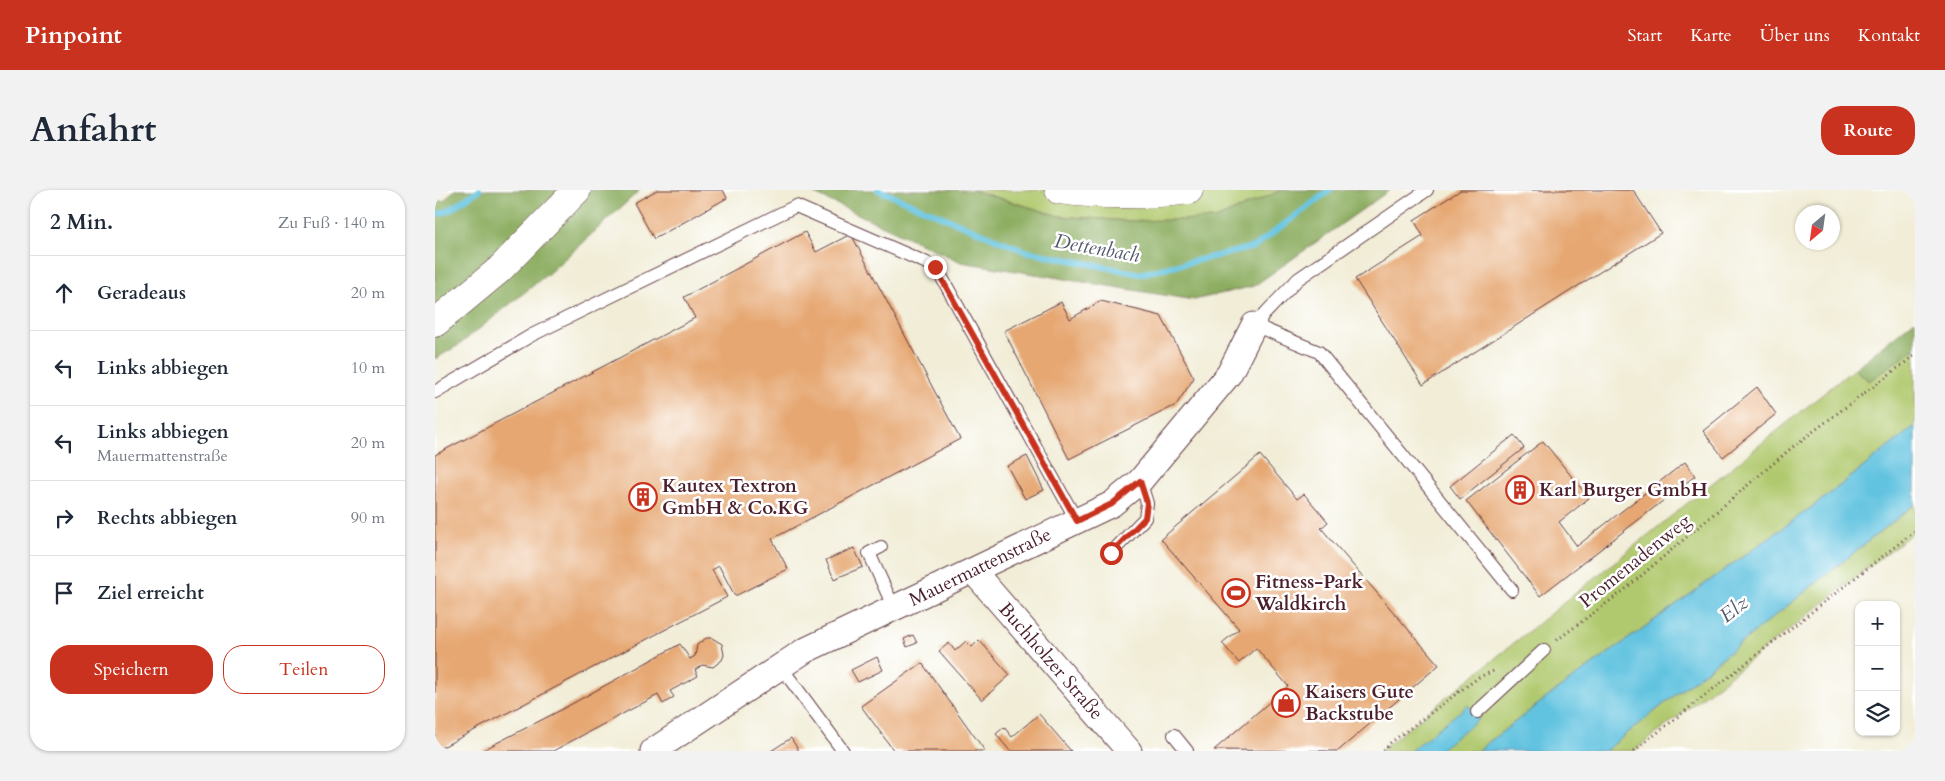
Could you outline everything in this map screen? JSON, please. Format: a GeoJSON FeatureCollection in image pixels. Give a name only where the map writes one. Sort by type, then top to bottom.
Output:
{"type":"FeatureCollection","features":[{"type":"Feature","properties":{"kind":"main road"},"geometry":{"type":"LineString","coordinates":[[435,323],[499,270],[577,190]]}},
{"type":"Feature","properties":{"kind":"main road"},"geometry":{"type":"LineString","coordinates":[[1059,190],[1094,195],[1135,195],[1189,190]]}},
{"type":"Feature","properties":{"kind":"street","name":"Mauermattenstraße"},"geometry":{"type":"LineString","coordinates":[[654,751],[804,651],[1112,504],[1140,481],[1229,374],[1254,325]]}},
{"type":"Feature","properties":{"kind":"street","name":"Buchholzer Straße"},"geometry":{"type":"LineString","coordinates":[[973,571],[1129,751]]}},
{"type":"Feature","properties":{"kind":"lane"},"geometry":{"type":"LineString","coordinates":[[1427,190],[1298,280],[1254,325],[1319,352],[1512,590]]}},
{"type":"Feature","properties":{"kind":"lane"},"geometry":{"type":"LineString","coordinates":[[435,392],[532,335],[796,206],[935,267],[1077,521]]}},
{"type":"Feature","properties":{"kind":"lane"},"geometry":{"type":"LineString","coordinates":[[1111,553],[1145,518],[1147,503],[1140,481]]}},
{"type":"Feature","properties":{"kind":"lane"},"geometry":{"type":"LineString","coordinates":[[881,547],[869,553],[894,608]]}},
{"type":"Feature","properties":{"kind":"lane"},"geometry":{"type":"LineString","coordinates":[[1477,712],[1544,650]]}},
{"type":"Feature","properties":{"kind":"lane"},"geometry":{"type":"LineString","coordinates":[[781,667],[843,751]]}},
{"type":"Feature","properties":{"kind":"lane"},"geometry":{"type":"LineString","coordinates":[[1174,734],[1187,751]]}},
{"type":"Feature","properties":{"kind":"path","name":"Promenadenweg"},"geometry":{"type":"LineString","coordinates":[[1544,650],[1623,591],[1795,446],[1915,355]]}},
{"type":"Feature","properties":{"kind":"path"},"geometry":{"type":"LineString","coordinates":[[1634,751],[1915,531]]}},
{"type":"Feature","properties":{"kind":"path"},"geometry":{"type":"LineString","coordinates":[[1384,751],[1390,743],[1479,677],[1503,667]]}},
{"type":"Feature","properties":{"kind":"green space"},"geometry":{"type":"Polygon","coordinates":[[[454,190],[640,190],[550,272],[459,345],[435,359],[435,201],[444,201],[454,190]]]}},
{"type":"Feature","properties":{"kind":"green space"},"geometry":{"type":"Polygon","coordinates":[[[806,190],[972,190],[1059,216],[1130,221],[1215,219],[1282,190],[1390,190],[1254,286],[1194,300],[961,262],[806,190]]]}},
{"type":"Feature","properties":{"kind":"green space"},"geometry":{"type":"Polygon","coordinates":[[[972,190],[1282,190],[1215,219],[1130,221],[1059,216],[972,190]]]}},
{"type":"Feature","properties":{"kind":"green space"},"geometry":{"type":"Polygon","coordinates":[[[1915,320],[1915,348],[1869,381],[1854,369],[1915,320]]]}},
{"type":"Feature","properties":{"kind":"green space"},"geometry":{"type":"Polygon","coordinates":[[[1915,348],[1915,426],[1823,499],[1553,693],[1477,751],[1380,751],[1854,369],[1869,381],[1915,348]]]}},
{"type":"Feature","properties":{"kind":"green space"},"geometry":{"type":"Polygon","coordinates":[[[1915,504],[1915,531],[1634,751],[1605,751],[1915,504]]]}},
{"type":"Feature","properties":{"kind":"water","name":"Elz"},"geometry":{"type":"Polygon","coordinates":[[[1915,426],[1915,504],[1605,751],[1477,751],[1553,693],[1823,499],[1915,426]]]}},
{"type":"Feature","properties":{"kind":"water"},"geometry":{"type":"Polygon","coordinates":[[[1468,705],[1479,719],[1438,751],[1411,750],[1468,705]]]}},
{"type":"Feature","properties":{"kind":"building"},"geometry":{"type":"Polygon","coordinates":[[[657,190],[723,190],[727,198],[654,239],[634,203],[657,190]]]}},
{"type":"Feature","properties":{"kind":"building"},"geometry":{"type":"Polygon","coordinates":[[[1461,190],[1633,190],[1661,233],[1423,385],[1355,279],[1423,236],[1414,220],[1461,190]]]}},
{"type":"Feature","properties":{"kind":"building","name":"Kautex Textron GmbH & Co.KG"},"geometry":{"type":"Polygon","coordinates":[[[805,232],[816,252],[851,234],[960,439],[772,539],[788,569],[735,596],[719,566],[712,570],[727,597],[435,751],[435,455],[695,318],[684,297],[805,232]]]}},
{"type":"Feature","properties":{"kind":"building"},"geometry":{"type":"Polygon","coordinates":[[[1101,301],[1161,316],[1194,378],[1176,405],[1069,459],[1004,331],[1061,302],[1070,319],[1101,301]]]}},
{"type":"Feature","properties":{"kind":"building"},"geometry":{"type":"Polygon","coordinates":[[[1757,387],[1776,414],[1723,457],[1703,431],[1757,387]]]}},
{"type":"Feature","properties":{"kind":"building"},"geometry":{"type":"Polygon","coordinates":[[[1514,435],[1524,448],[1460,499],[1450,486],[1514,435]]]}},
{"type":"Feature","properties":{"kind":"building"},"geometry":{"type":"Polygon","coordinates":[[[1543,441],[1589,498],[1559,522],[1577,546],[1685,462],[1695,476],[1540,596],[1466,501],[1543,441]]]}},
{"type":"Feature","properties":{"kind":"building"},"geometry":{"type":"Polygon","coordinates":[[[1260,455],[1297,499],[1304,494],[1328,522],[1321,528],[1439,665],[1338,751],[1214,750],[1288,686],[1256,648],[1239,663],[1222,643],[1239,629],[1161,539],[1260,455]]]}},
{"type":"Feature","properties":{"kind":"building"},"geometry":{"type":"Polygon","coordinates":[[[1027,456],[1044,490],[1025,499],[1007,466],[1027,456]]]}},
{"type":"Feature","properties":{"kind":"building"},"geometry":{"type":"Polygon","coordinates":[[[854,548],[863,567],[834,579],[826,560],[854,548]]]}},
{"type":"Feature","properties":{"kind":"building"},"geometry":{"type":"Polygon","coordinates":[[[913,635],[917,643],[907,647],[904,639],[913,635]]]}},
{"type":"Feature","properties":{"kind":"building"},"geometry":{"type":"Polygon","coordinates":[[[706,638],[712,638],[722,644],[724,655],[722,660],[713,667],[702,665],[695,670],[698,676],[670,691],[674,697],[663,704],[658,695],[553,751],[481,751],[559,711],[680,644],[690,659],[695,656],[697,645],[706,638]]]}},
{"type":"Feature","properties":{"kind":"building"},"geometry":{"type":"Polygon","coordinates":[[[979,640],[1010,675],[982,700],[939,651],[949,643],[955,651],[966,641],[972,647],[979,640]]]}},
{"type":"Feature","properties":{"kind":"building"},"geometry":{"type":"Polygon","coordinates":[[[877,657],[883,670],[858,682],[851,670],[877,657]]]}},
{"type":"Feature","properties":{"kind":"building"},"geometry":{"type":"Polygon","coordinates":[[[922,663],[985,751],[894,751],[861,706],[922,663]]]}},
{"type":"Feature","properties":{"kind":"building"},"geometry":{"type":"Polygon","coordinates":[[[1039,714],[1071,751],[1010,751],[996,734],[1004,727],[1012,737],[1039,714]]]}},
{"type":"Feature","properties":{"kind":"building"},"geometry":{"type":"Polygon","coordinates":[[[791,738],[799,751],[771,751],[791,738]]]}},
{"type":"Feature","properties":{"kind":"waterway"},"geometry":{"type":"LineString","coordinates":[[435,215],[448,211],[479,190]]}},
{"type":"Feature","properties":{"kind":"waterway","name":"Dettenbach"},"geometry":{"type":"LineString","coordinates":[[878,190],[1025,251],[1140,274],[1254,247],[1330,190]]}},
{"type":"Feature","properties":{"kind":"place","name":"Karl Burger GmbH"},"geometry":{"type":"Point","coordinates":[1520,490]}},
{"type":"Feature","properties":{"kind":"place","name":"Kautex Textron GmbH & Co.KG"},"geometry":{"type":"Point","coordinates":[643,497]}},
{"type":"Feature","properties":{"kind":"place","name":"Fitness-Park Waldkirch"},"geometry":{"type":"Point","coordinates":[1236,593]}},
{"type":"Feature","properties":{"kind":"place","name":"Kaisers Gute Backstube"},"geometry":{"type":"Point","coordinates":[1286,703]}},
{"type":"Feature","properties":{"kind":"route"},"geometry":{"type":"LineString","coordinates":[[935,267],[1077,521],[1112,504],[1140,481],[1147,503],[1145,518],[1111,553]]}}]}
